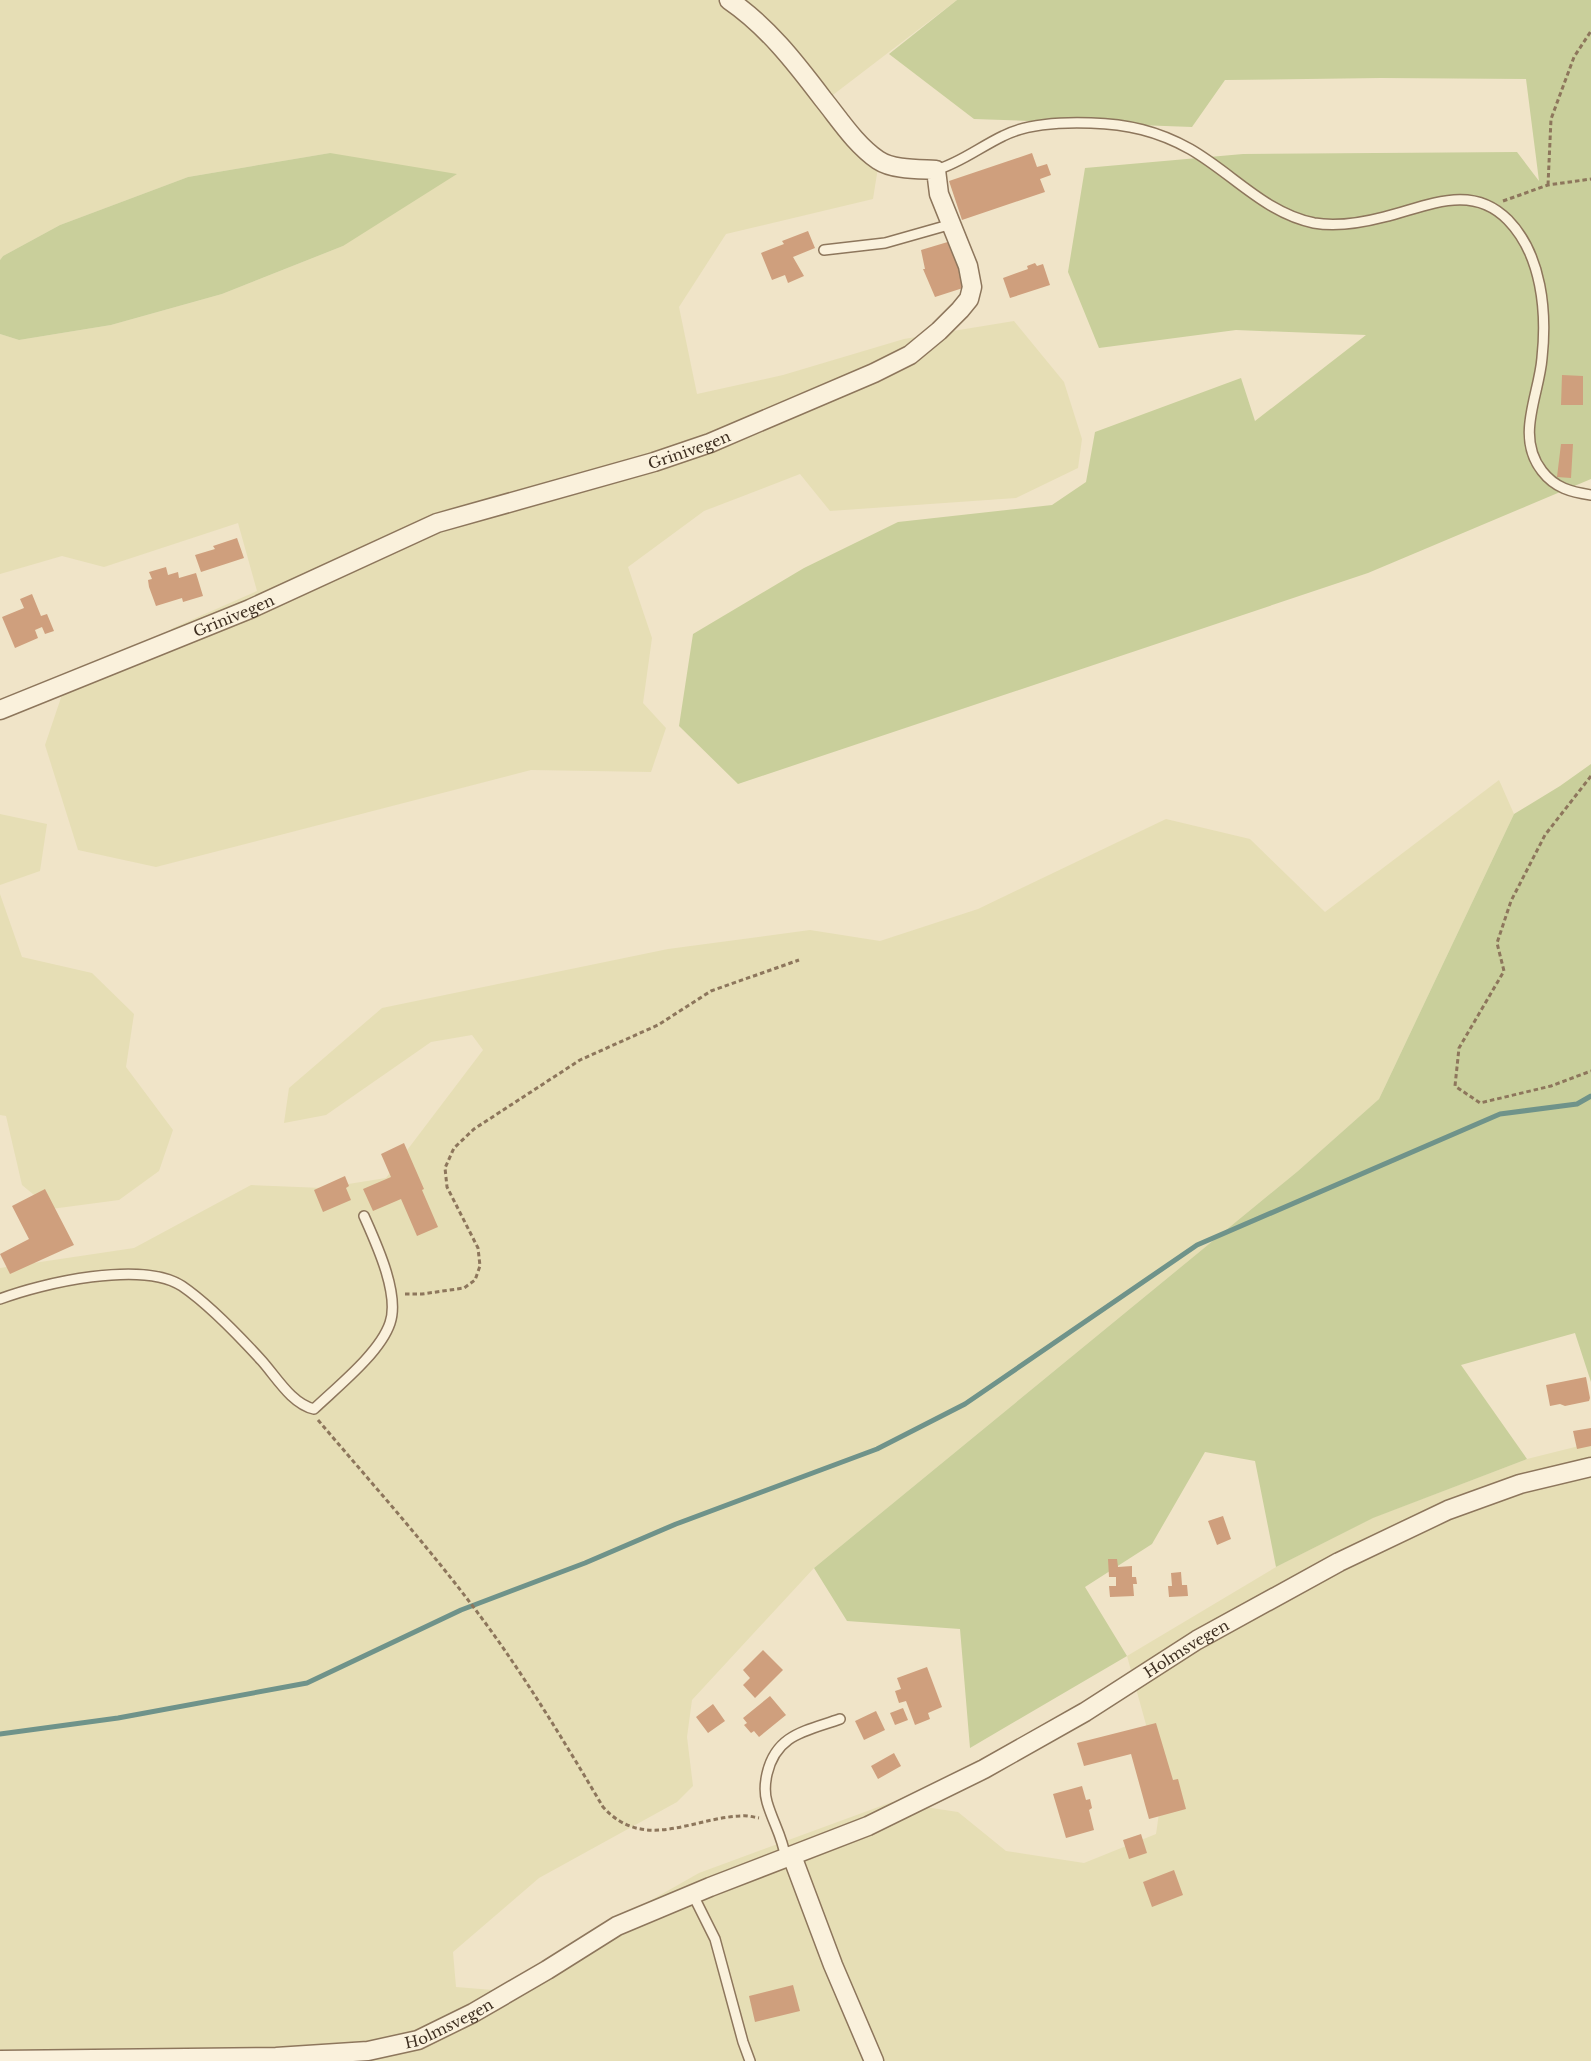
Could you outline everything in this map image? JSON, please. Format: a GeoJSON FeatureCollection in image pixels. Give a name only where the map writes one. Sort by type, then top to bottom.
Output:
{"type":"FeatureCollection","features":[{"type":"Feature","properties":{"kind":"street"},"geometry":{"type":"LineString","coordinates":[[729,0],[749,14],[792,57],[854,139],[879,161],[902,168],[936,170]]}},
{"type":"Feature","properties":{"kind":"street","name":"Grinivegen"},"geometry":{"type":"LineString","coordinates":[[0,710],[250,609],[437,523],[654,462],[710,443],[874,373],[910,355],[939,331],[969,299],[972,287],[968,266],[939,194],[936,170]]}},
{"type":"Feature","properties":{"kind":"street","name":"Holmsvegen"},"geometry":{"type":"LineString","coordinates":[[0,2060],[276,2057],[368,2051],[418,2040],[472,2013],[618,1926],[710,1887],[868,1826],[984,1769],[1085,1712],[1214,1630],[1339,1562],[1458,1506],[1520,1484],[1591,1467]]}},
{"type":"Feature","properties":{"kind":"street"},"geometry":{"type":"LineString","coordinates":[[789,1858],[874,2061]]}},
{"type":"Feature","properties":{"kind":"lane"},"geometry":{"type":"LineString","coordinates":[[936,170],[1013,131],[1068,123],[1104,123],[1141,128],[1170,139],[1204,158],[1278,211],[1315,223],[1350,224],[1448,200],[1473,200],[1489,207],[1506,218],[1515,230],[1533,262],[1539,285],[1543,319],[1543,348],[1529,425],[1528,435],[1532,454],[1536,464],[1551,482],[1566,491],[1591,495]]}},
{"type":"Feature","properties":{"kind":"lane"},"geometry":{"type":"LineString","coordinates":[[824,250],[885,243],[952,224]]}},
{"type":"Feature","properties":{"kind":"lane"},"geometry":{"type":"LineString","coordinates":[[0,1299],[51,1285],[125,1273],[164,1278],[181,1286],[222,1320],[299,1404],[314,1409],[374,1350],[391,1321],[391,1293],[379,1249],[364,1216]]}},
{"type":"Feature","properties":{"kind":"lane"},"geometry":{"type":"LineString","coordinates":[[789,1858],[765,1792],[770,1759],[776,1749],[796,1734],[840,1719]]}},
{"type":"Feature","properties":{"kind":"lane"},"geometry":{"type":"LineString","coordinates":[[693,1895],[715,1939],[750,2061]]}},
{"type":"Feature","properties":{"kind":"path"},"geometry":{"type":"LineString","coordinates":[[1548,185],[1551,119],[1574,57],[1591,31]]}},
{"type":"Feature","properties":{"kind":"path"},"geometry":{"type":"LineString","coordinates":[[1489,207],[1525,191],[1591,179]]}},
{"type":"Feature","properties":{"kind":"path"},"geometry":{"type":"LineString","coordinates":[[1591,776],[1545,835],[1511,901],[1497,943],[1504,971],[1459,1048],[1455,1086],[1480,1102],[1551,1086],[1591,1071]]}},
{"type":"Feature","properties":{"kind":"path"},"geometry":{"type":"LineString","coordinates":[[391,1293],[422,1294],[449,1291],[464,1288],[475,1280],[480,1266],[478,1248],[447,1187],[445,1168],[454,1148],[474,1129],[580,1060],[658,1025],[711,991],[799,960]]}},
{"type":"Feature","properties":{"kind":"path"},"geometry":{"type":"LineString","coordinates":[[304,1406],[382,1495],[498,1640],[558,1730],[603,1807],[611,1816],[631,1827],[652,1831],[741,1815],[773,1819]]}},
{"type":"Feature","properties":{"kind":"shaded area"},"geometry":{"type":"Polygon","coordinates":[[[0,0],[957,0],[825,101],[879,161],[873,199],[726,234],[679,307],[697,394],[783,375],[904,339],[1014,321],[1064,382],[1082,439],[1078,468],[1016,498],[830,511],[800,474],[704,511],[628,567],[652,638],[643,703],[666,728],[651,772],[531,770],[156,867],[78,850],[45,745],[69,674],[140,652],[173,628],[257,591],[238,523],[104,567],[62,556],[0,574],[0,334],[19,340],[111,325],[222,294],[343,246],[330,153],[188,177],[60,225],[3,256],[0,260],[0,0]]]}},
{"type":"Feature","properties":{"kind":"shaded area"},"geometry":{"type":"Polygon","coordinates":[[[1499,780],[1514,814],[1379,1099],[1298,1171],[814,1568],[692,1700],[687,1737],[693,1786],[677,1802],[539,1878],[453,1952],[456,1987],[493,1990],[699,1873],[892,1802],[958,1812],[1006,1851],[1084,1863],[1156,1834],[1163,1786],[1127,1656],[1276,1567],[1372,1518],[1527,1459],[1591,1443],[1591,2061],[0,2061],[0,1268],[134,1248],[251,1185],[323,1188],[386,1178],[483,1050],[472,1035],[431,1042],[326,1115],[284,1123],[289,1088],[382,1008],[668,949],[810,930],[880,941],[978,909],[1166,819],[1250,839],[1325,912],[1499,780]]]}},
{"type":"Feature","properties":{"kind":"shaded area"},"geometry":{"type":"Polygon","coordinates":[[[0,814],[47,824],[40,871],[0,885],[0,814]]]}},
{"type":"Feature","properties":{"kind":"shaded area"},"geometry":{"type":"Polygon","coordinates":[[[0,894],[22,957],[92,973],[134,1014],[126,1067],[173,1130],[159,1171],[119,1200],[51,1209],[22,1185],[6,1116],[0,1115],[0,894]]]}},
{"type":"Feature","properties":{"kind":"green space"},"geometry":{"type":"Polygon","coordinates":[[[957,0],[1591,0],[1591,479],[1368,573],[738,784],[679,726],[693,634],[804,568],[898,522],[1052,505],[1086,482],[1095,432],[1241,378],[1255,421],[1366,335],[1236,330],[1099,348],[1068,272],[1085,168],[1243,154],[1517,152],[1539,181],[1526,79],[1225,80],[1192,127],[974,119],[889,54],[957,0]]]}},
{"type":"Feature","properties":{"kind":"green space"},"geometry":{"type":"Polygon","coordinates":[[[330,153],[457,174],[343,246],[222,294],[111,325],[19,340],[0,334],[0,260],[3,256],[60,225],[188,177],[330,153]]]}},
{"type":"Feature","properties":{"kind":"green space"},"geometry":{"type":"Polygon","coordinates":[[[1591,764],[1591,1382],[1575,1333],[1461,1365],[1527,1459],[1373,1518],[1276,1567],[1255,1461],[1205,1452],[1152,1544],[1085,1587],[1127,1656],[970,1748],[960,1629],[847,1621],[814,1568],[1298,1171],[1379,1099],[1514,814],[1591,764]]]}},
{"type":"Feature","properties":{"kind":"building"},"geometry":{"type":"Polygon","coordinates":[[[1032,153],[1037,167],[1047,164],[1051,175],[1040,179],[1045,192],[962,220],[949,181],[1032,153]]]}},
{"type":"Feature","properties":{"kind":"building"},"geometry":{"type":"Polygon","coordinates":[[[808,231],[815,248],[793,257],[804,276],[788,283],[785,275],[772,280],[761,253],[784,244],[782,241],[808,231]]]}},
{"type":"Feature","properties":{"kind":"building"},"geometry":{"type":"Polygon","coordinates":[[[951,241],[966,287],[935,297],[923,269],[925,269],[921,250],[951,241]]]}},
{"type":"Feature","properties":{"kind":"building"},"geometry":{"type":"Polygon","coordinates":[[[1035,263],[1037,266],[1043,264],[1050,285],[1010,298],[1003,278],[1028,269],[1027,266],[1035,263]]]}},
{"type":"Feature","properties":{"kind":"building"},"geometry":{"type":"Polygon","coordinates":[[[1562,375],[1583,376],[1583,405],[1561,405],[1562,375]]]}},
{"type":"Feature","properties":{"kind":"building"},"geometry":{"type":"Polygon","coordinates":[[[1561,444],[1573,444],[1571,478],[1557,477],[1561,444]]]}},
{"type":"Feature","properties":{"kind":"building"},"geometry":{"type":"Polygon","coordinates":[[[237,538],[244,558],[201,572],[195,555],[215,549],[213,546],[237,538]]]}},
{"type":"Feature","properties":{"kind":"building"},"geometry":{"type":"Polygon","coordinates":[[[166,567],[168,575],[178,572],[179,578],[196,573],[203,596],[183,602],[182,598],[156,606],[149,587],[148,580],[152,579],[149,572],[166,567]]]}},
{"type":"Feature","properties":{"kind":"building"},"geometry":{"type":"Polygon","coordinates":[[[32,594],[41,616],[47,614],[54,631],[45,634],[42,627],[35,630],[38,638],[15,648],[2,617],[24,608],[20,599],[32,594]]]}},
{"type":"Feature","properties":{"kind":"building"},"geometry":{"type":"Polygon","coordinates":[[[404,1143],[438,1227],[417,1236],[401,1199],[373,1211],[363,1189],[391,1177],[381,1154],[404,1143]]]}},
{"type":"Feature","properties":{"kind":"building"},"geometry":{"type":"Polygon","coordinates":[[[345,1176],[349,1186],[346,1188],[351,1200],[323,1212],[314,1190],[345,1176]]]}},
{"type":"Feature","properties":{"kind":"building"},"geometry":{"type":"Polygon","coordinates":[[[45,1189],[74,1245],[10,1274],[0,1254],[29,1239],[12,1206],[45,1189]]]}},
{"type":"Feature","properties":{"kind":"building"},"geometry":{"type":"Polygon","coordinates":[[[1586,1377],[1589,1401],[1565,1406],[1560,1404],[1550,1406],[1546,1385],[1586,1377]]]}},
{"type":"Feature","properties":{"kind":"building"},"geometry":{"type":"Polygon","coordinates":[[[1591,1428],[1591,1446],[1577,1449],[1573,1431],[1591,1428]]]}},
{"type":"Feature","properties":{"kind":"building"},"geometry":{"type":"Polygon","coordinates":[[[1223,1516],[1231,1539],[1217,1545],[1208,1521],[1223,1516]]]}},
{"type":"Feature","properties":{"kind":"building"},"geometry":{"type":"Polygon","coordinates":[[[1108,1559],[1117,1559],[1118,1567],[1132,1566],[1132,1577],[1136,1577],[1137,1584],[1133,1584],[1134,1596],[1110,1597],[1109,1586],[1116,1586],[1116,1577],[1109,1577],[1108,1559]]]}},
{"type":"Feature","properties":{"kind":"building"},"geometry":{"type":"Polygon","coordinates":[[[1181,1572],[1182,1585],[1187,1585],[1188,1596],[1169,1597],[1168,1586],[1172,1586],[1171,1573],[1181,1572]]]}},
{"type":"Feature","properties":{"kind":"building"},"geometry":{"type":"Polygon","coordinates":[[[763,1650],[783,1670],[755,1698],[743,1685],[750,1678],[743,1670],[763,1650]]]}},
{"type":"Feature","properties":{"kind":"building"},"geometry":{"type":"Polygon","coordinates":[[[927,1667],[942,1707],[928,1713],[930,1719],[915,1725],[906,1701],[899,1703],[895,1691],[901,1689],[897,1678],[927,1667]]]}},
{"type":"Feature","properties":{"kind":"building"},"geometry":{"type":"Polygon","coordinates":[[[770,1696],[786,1715],[759,1737],[754,1731],[751,1733],[744,1725],[747,1723],[743,1718],[770,1696]]]}},
{"type":"Feature","properties":{"kind":"building"},"geometry":{"type":"Polygon","coordinates":[[[713,1704],[725,1721],[708,1733],[696,1717],[713,1704]]]}},
{"type":"Feature","properties":{"kind":"building"},"geometry":{"type":"Polygon","coordinates":[[[903,1708],[908,1720],[895,1725],[890,1713],[903,1708]]]}},
{"type":"Feature","properties":{"kind":"building"},"geometry":{"type":"Polygon","coordinates":[[[876,1711],[885,1730],[864,1740],[855,1721],[876,1711]]]}},
{"type":"Feature","properties":{"kind":"building"},"geometry":{"type":"Polygon","coordinates":[[[1156,1723],[1173,1780],[1178,1779],[1186,1809],[1149,1819],[1131,1754],[1084,1766],[1077,1743],[1156,1723]]]}},
{"type":"Feature","properties":{"kind":"building"},"geometry":{"type":"Polygon","coordinates":[[[894,1753],[901,1766],[878,1779],[871,1766],[894,1753]]]}},
{"type":"Feature","properties":{"kind":"building"},"geometry":{"type":"Polygon","coordinates":[[[1082,1786],[1086,1800],[1090,1799],[1092,1808],[1089,1810],[1094,1830],[1066,1838],[1053,1794],[1082,1786]]]}},
{"type":"Feature","properties":{"kind":"building"},"geometry":{"type":"Polygon","coordinates":[[[1141,1834],[1147,1853],[1129,1859],[1123,1840],[1141,1834]]]}},
{"type":"Feature","properties":{"kind":"building"},"geometry":{"type":"Polygon","coordinates":[[[1174,1870],[1183,1895],[1152,1907],[1143,1882],[1174,1870]]]}},
{"type":"Feature","properties":{"kind":"building"},"geometry":{"type":"Polygon","coordinates":[[[793,1985],[800,2011],[755,2022],[749,1996],[793,1985]]]}},
{"type":"Feature","properties":{"kind":"waterway"},"geometry":{"type":"LineString","coordinates":[[0,1734],[118,1718],[307,1683],[461,1610],[585,1563],[676,1524],[877,1449],[965,1404],[1197,1245],[1500,1114],[1577,1104],[1591,1096]]}}]}
